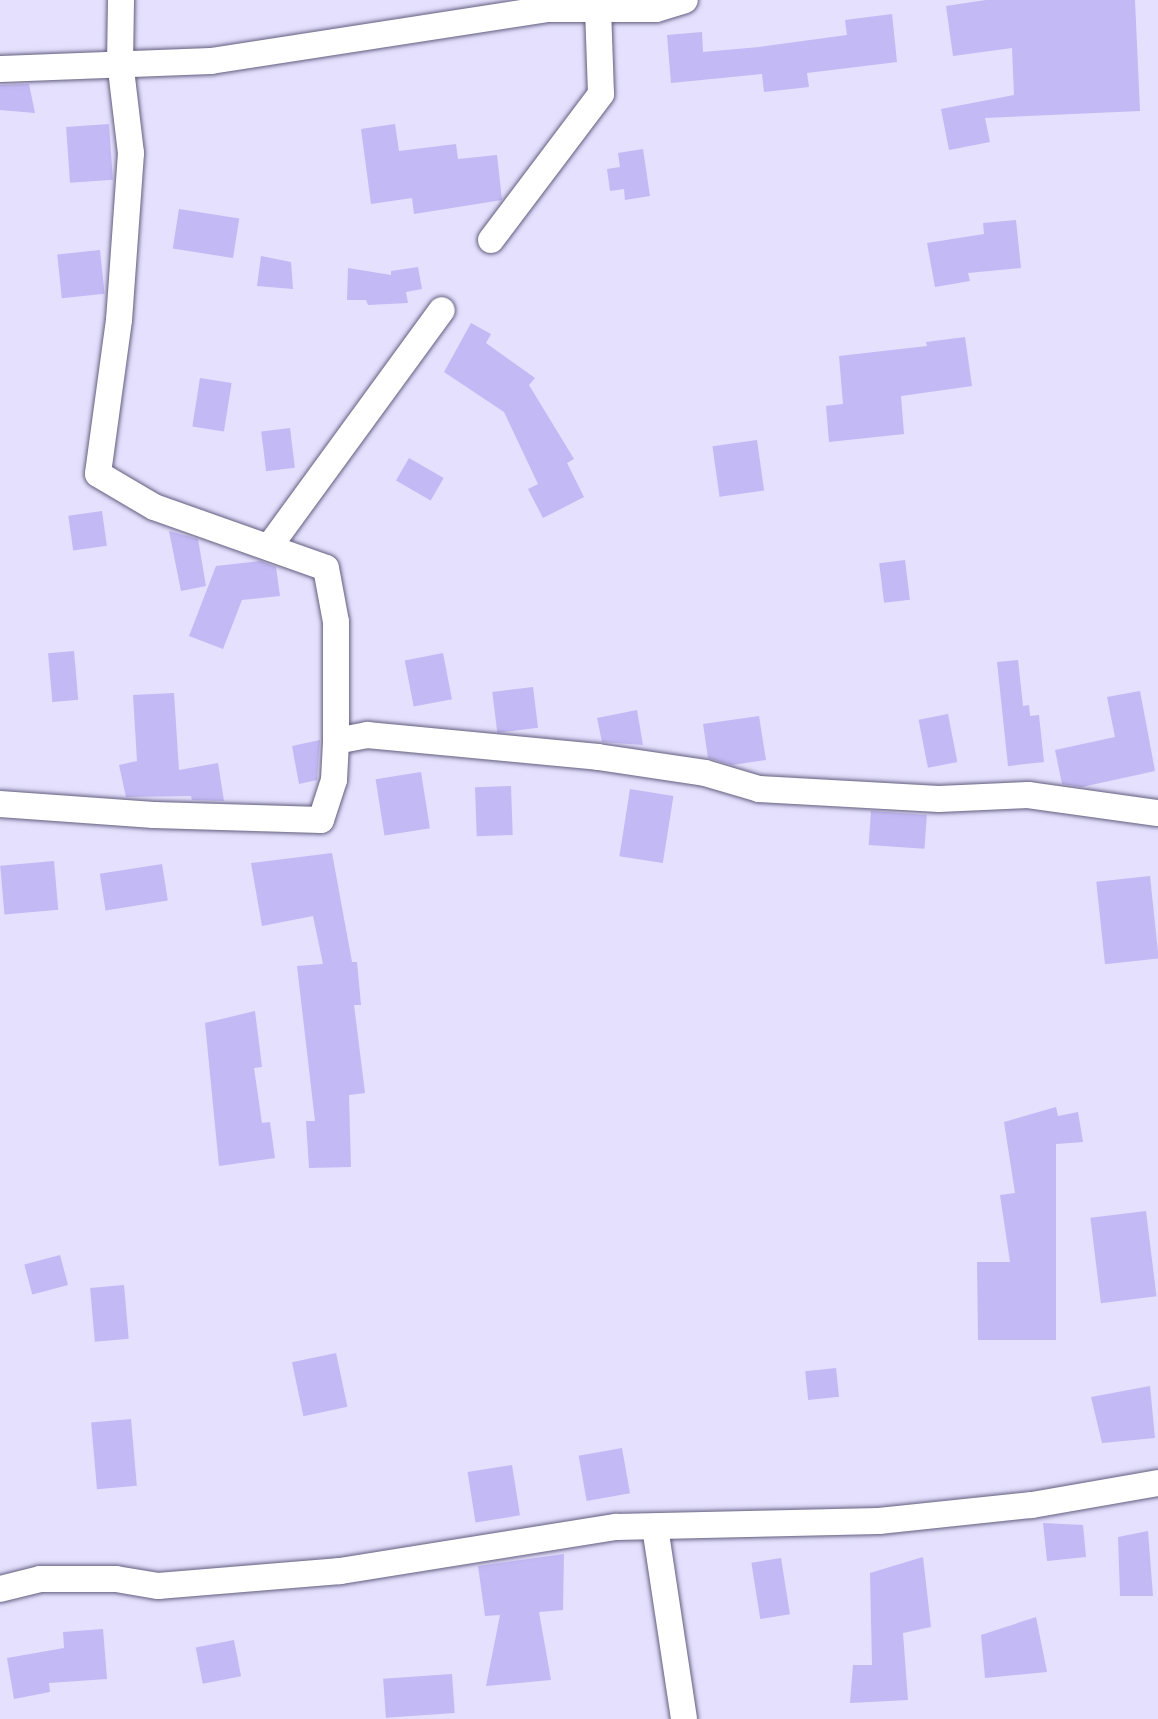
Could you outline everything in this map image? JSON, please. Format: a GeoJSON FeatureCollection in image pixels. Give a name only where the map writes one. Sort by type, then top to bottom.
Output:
{"type":"FeatureCollection","features":[{"type":"Feature","properties":{"kind":"street"},"geometry":{"type":"LineString","coordinates":[[0,804],[154,815],[321,820],[334,779],[336,622],[326,568],[154,507],[98,474],[119,320],[131,153],[120,61],[121,0]]}},
{"type":"Feature","properties":{"kind":"street"},"geometry":{"type":"LineString","coordinates":[[0,69],[120,61],[211,61],[545,9],[590,5],[656,9],[685,0]]}},
{"type":"Feature","properties":{"kind":"street"},"geometry":{"type":"LineString","coordinates":[[491,240],[601,94],[590,5]]}},
{"type":"Feature","properties":{"kind":"street"},"geometry":{"type":"LineString","coordinates":[[270,547],[442,310]]}},
{"type":"Feature","properties":{"kind":"street"},"geometry":{"type":"LineString","coordinates":[[336,741],[367,735],[496,744],[705,773],[759,789],[939,799],[1028,795],[1158,813]]}},
{"type":"Feature","properties":{"kind":"street"},"geometry":{"type":"LineString","coordinates":[[0,1589],[40,1579],[116,1579],[158,1586],[340,1571],[544,1537],[655,1527],[879,1521],[1032,1505],[1158,1483]]}},
{"type":"Feature","properties":{"kind":"street"},"geometry":{"type":"LineString","coordinates":[[655,1527],[684,1719]]}},
{"type":"Feature","properties":{"kind":"building"},"geometry":{"type":"Polygon","coordinates":[[[986,0],[1135,0],[1140,111],[985,118],[990,142],[949,150],[941,109],[1014,95],[1012,48],[953,56],[946,6],[986,0]]]}},
{"type":"Feature","properties":{"kind":"building"},"geometry":{"type":"Polygon","coordinates":[[[892,14],[897,62],[807,73],[809,87],[764,92],[762,74],[671,83],[667,35],[702,32],[703,52],[759,47],[847,35],[845,20],[892,14]]]}},
{"type":"Feature","properties":{"kind":"building"},"geometry":{"type":"Polygon","coordinates":[[[29,84],[35,113],[0,110],[0,85],[29,84]]]}},
{"type":"Feature","properties":{"kind":"building"},"geometry":{"type":"Polygon","coordinates":[[[109,124],[113,180],[70,183],[66,127],[109,124]]]}},
{"type":"Feature","properties":{"kind":"building"},"geometry":{"type":"Polygon","coordinates":[[[395,124],[399,151],[456,144],[458,159],[497,155],[502,200],[414,214],[412,198],[371,204],[361,129],[395,124]]]}},
{"type":"Feature","properties":{"kind":"building"},"geometry":{"type":"Polygon","coordinates":[[[643,149],[650,196],[625,200],[624,189],[610,191],[607,169],[620,167],[618,153],[643,149]]]}},
{"type":"Feature","properties":{"kind":"building"},"geometry":{"type":"Polygon","coordinates":[[[179,209],[239,219],[233,258],[173,249],[179,209]]]}},
{"type":"Feature","properties":{"kind":"building"},"geometry":{"type":"Polygon","coordinates":[[[1016,220],[1021,268],[968,273],[970,281],[935,287],[927,243],[984,234],[983,223],[1016,220]]]}},
{"type":"Feature","properties":{"kind":"building"},"geometry":{"type":"Polygon","coordinates":[[[100,250],[105,294],[62,298],[57,254],[100,250]]]}},
{"type":"Feature","properties":{"kind":"building"},"geometry":{"type":"Polygon","coordinates":[[[261,256],[291,262],[293,289],[257,286],[261,256]]]}},
{"type":"Feature","properties":{"kind":"building"},"geometry":{"type":"Polygon","coordinates":[[[418,267],[422,289],[406,292],[408,303],[368,305],[366,300],[347,300],[348,268],[391,275],[391,271],[418,267]]]}},
{"type":"Feature","properties":{"kind":"building"},"geometry":{"type":"Polygon","coordinates":[[[471,323],[491,334],[486,343],[535,378],[529,385],[574,459],[567,463],[584,497],[543,518],[528,489],[538,484],[504,412],[444,372],[471,323]]]}},
{"type":"Feature","properties":{"kind":"building"},"geometry":{"type":"Polygon","coordinates":[[[965,337],[972,386],[901,396],[904,434],[829,442],[826,406],[843,404],[839,356],[927,346],[926,342],[965,337]]]}},
{"type":"Feature","properties":{"kind":"building"},"geometry":{"type":"Polygon","coordinates":[[[200,378],[232,383],[224,431],[192,426],[200,378]]]}},
{"type":"Feature","properties":{"kind":"building"},"geometry":{"type":"Polygon","coordinates":[[[290,428],[295,468],[266,471],[261,432],[290,428]]]}},
{"type":"Feature","properties":{"kind":"building"},"geometry":{"type":"Polygon","coordinates":[[[757,440],[764,491],[720,497],[712,446],[757,440]]]}},
{"type":"Feature","properties":{"kind":"building"},"geometry":{"type":"Polygon","coordinates":[[[409,458],[444,478],[431,501],[396,481],[409,458]]]}},
{"type":"Feature","properties":{"kind":"building"},"geometry":{"type":"Polygon","coordinates":[[[102,511],[107,546],[73,550],[68,516],[102,511]]]}},
{"type":"Feature","properties":{"kind":"building"},"geometry":{"type":"Polygon","coordinates":[[[169,531],[198,539],[206,586],[181,591],[169,531]]]}},
{"type":"Feature","properties":{"kind":"building"},"geometry":{"type":"Polygon","coordinates":[[[905,560],[910,600],[884,603],[879,563],[905,560]]]}},
{"type":"Feature","properties":{"kind":"building"},"geometry":{"type":"Polygon","coordinates":[[[260,561],[276,567],[280,596],[242,600],[223,649],[189,636],[216,566],[260,561]]]}},
{"type":"Feature","properties":{"kind":"building"},"geometry":{"type":"Polygon","coordinates":[[[74,651],[78,700],[52,702],[48,653],[74,651]]]}},
{"type":"Feature","properties":{"kind":"building"},"geometry":{"type":"Polygon","coordinates":[[[443,653],[452,699],[414,707],[405,660],[443,653]]]}},
{"type":"Feature","properties":{"kind":"building"},"geometry":{"type":"Polygon","coordinates":[[[1018,660],[1023,706],[1029,705],[1030,716],[1039,715],[1044,762],[1008,766],[997,662],[1018,660]]]}},
{"type":"Feature","properties":{"kind":"building"},"geometry":{"type":"Polygon","coordinates":[[[533,687],[538,728],[497,733],[492,692],[533,687]]]}},
{"type":"Feature","properties":{"kind":"building"},"geometry":{"type":"Polygon","coordinates":[[[1140,691],[1155,771],[1082,787],[1062,784],[1055,750],[1115,737],[1107,697],[1140,691]]]}},
{"type":"Feature","properties":{"kind":"building"},"geometry":{"type":"Polygon","coordinates":[[[174,693],[179,770],[218,763],[224,801],[192,800],[191,796],[126,797],[119,765],[137,761],[133,695],[174,693]]]}},
{"type":"Feature","properties":{"kind":"building"},"geometry":{"type":"Polygon","coordinates":[[[637,710],[643,745],[602,742],[597,718],[637,710]]]}},
{"type":"Feature","properties":{"kind":"building"},"geometry":{"type":"Polygon","coordinates":[[[948,714],[957,762],[928,768],[919,720],[948,714]]]}},
{"type":"Feature","properties":{"kind":"building"},"geometry":{"type":"Polygon","coordinates":[[[759,716],[766,760],[732,765],[708,758],[703,724],[759,716]]]}},
{"type":"Feature","properties":{"kind":"building"},"geometry":{"type":"Polygon","coordinates":[[[320,740],[317,780],[299,784],[292,746],[320,740]]]}},
{"type":"Feature","properties":{"kind":"building"},"geometry":{"type":"Polygon","coordinates":[[[421,772],[430,828],[384,835],[376,779],[421,772]]]}},
{"type":"Feature","properties":{"kind":"building"},"geometry":{"type":"Polygon","coordinates":[[[511,786],[513,835],[477,836],[475,787],[511,786]]]}},
{"type":"Feature","properties":{"kind":"building"},"geometry":{"type":"Polygon","coordinates":[[[630,789],[673,796],[663,863],[619,856],[630,789]]]}},
{"type":"Feature","properties":{"kind":"building"},"geometry":{"type":"Polygon","coordinates":[[[871,811],[927,815],[924,849],[869,845],[871,811]]]}},
{"type":"Feature","properties":{"kind":"building"},"geometry":{"type":"Polygon","coordinates":[[[332,853],[352,962],[357,962],[361,1005],[354,1005],[365,1093],[349,1095],[351,1167],[309,1168],[306,1121],[315,1121],[297,966],[323,964],[313,916],[262,926],[251,863],[332,853]]]}},
{"type":"Feature","properties":{"kind":"building"},"geometry":{"type":"Polygon","coordinates":[[[54,861],[58,910],[4,915],[0,866],[54,861]]]}},
{"type":"Feature","properties":{"kind":"building"},"geometry":{"type":"Polygon","coordinates":[[[162,864],[168,901],[106,910],[100,874],[162,864]]]}},
{"type":"Feature","properties":{"kind":"building"},"geometry":{"type":"Polygon","coordinates":[[[1150,876],[1158,959],[1105,964],[1096,882],[1150,876]]]}},
{"type":"Feature","properties":{"kind":"building"},"geometry":{"type":"Polygon","coordinates":[[[255,1011],[262,1067],[254,1068],[262,1123],[270,1122],[275,1158],[219,1166],[205,1023],[255,1011]]]}},
{"type":"Feature","properties":{"kind":"building"},"geometry":{"type":"Polygon","coordinates":[[[1056,1107],[1058,1116],[1078,1112],[1083,1142],[1056,1144],[1056,1340],[978,1340],[977,1262],[1010,1262],[1000,1195],[1015,1193],[1004,1122],[1056,1107]]]}},
{"type":"Feature","properties":{"kind":"building"},"geometry":{"type":"Polygon","coordinates":[[[1146,1211],[1156,1296],[1101,1303],[1090,1218],[1146,1211]]]}},
{"type":"Feature","properties":{"kind":"building"},"geometry":{"type":"Polygon","coordinates":[[[60,1255],[68,1285],[32,1295],[24,1265],[60,1255]]]}},
{"type":"Feature","properties":{"kind":"building"},"geometry":{"type":"Polygon","coordinates":[[[124,1285],[129,1339],[95,1342],[90,1288],[124,1285]]]}},
{"type":"Feature","properties":{"kind":"building"},"geometry":{"type":"Polygon","coordinates":[[[336,1353],[347,1407],[303,1416],[292,1362],[336,1353]]]}},
{"type":"Feature","properties":{"kind":"building"},"geometry":{"type":"Polygon","coordinates":[[[836,1368],[839,1397],[808,1400],[805,1371],[836,1368]]]}},
{"type":"Feature","properties":{"kind":"building"},"geometry":{"type":"Polygon","coordinates":[[[1150,1386],[1155,1438],[1102,1443],[1091,1397],[1150,1386]]]}},
{"type":"Feature","properties":{"kind":"building"},"geometry":{"type":"Polygon","coordinates":[[[131,1419],[137,1486],[97,1489],[91,1422],[131,1419]]]}},
{"type":"Feature","properties":{"kind":"building"},"geometry":{"type":"Polygon","coordinates":[[[622,1448],[630,1493],[587,1501],[579,1456],[622,1448]]]}},
{"type":"Feature","properties":{"kind":"building"},"geometry":{"type":"Polygon","coordinates":[[[512,1465],[520,1515],[476,1522],[468,1472],[512,1465]]]}},
{"type":"Feature","properties":{"kind":"building"},"geometry":{"type":"Polygon","coordinates":[[[1043,1523],[1083,1525],[1086,1557],[1047,1561],[1043,1523]]]}},
{"type":"Feature","properties":{"kind":"building"},"geometry":{"type":"Polygon","coordinates":[[[1148,1531],[1153,1596],[1120,1596],[1118,1537],[1148,1531]]]}},
{"type":"Feature","properties":{"kind":"building"},"geometry":{"type":"Polygon","coordinates":[[[564,1554],[563,1610],[539,1612],[551,1680],[486,1686],[500,1615],[485,1616],[478,1566],[564,1554]]]}},
{"type":"Feature","properties":{"kind":"building"},"geometry":{"type":"Polygon","coordinates":[[[923,1557],[931,1627],[903,1633],[908,1700],[850,1703],[853,1665],[872,1665],[870,1573],[923,1557]]]}},
{"type":"Feature","properties":{"kind":"building"},"geometry":{"type":"Polygon","coordinates":[[[781,1558],[790,1614],[760,1619],[751,1563],[781,1558]]]}},
{"type":"Feature","properties":{"kind":"building"},"geometry":{"type":"Polygon","coordinates":[[[1036,1617],[1047,1672],[985,1678],[981,1635],[1036,1617]]]}},
{"type":"Feature","properties":{"kind":"building"},"geometry":{"type":"Polygon","coordinates":[[[103,1629],[107,1679],[49,1683],[50,1692],[14,1699],[7,1658],[64,1648],[63,1632],[103,1629]]]}},
{"type":"Feature","properties":{"kind":"building"},"geometry":{"type":"Polygon","coordinates":[[[234,1640],[241,1676],[203,1684],[196,1647],[234,1640]]]}},
{"type":"Feature","properties":{"kind":"building"},"geometry":{"type":"Polygon","coordinates":[[[452,1674],[455,1713],[386,1718],[383,1679],[452,1674]]]}}]}
